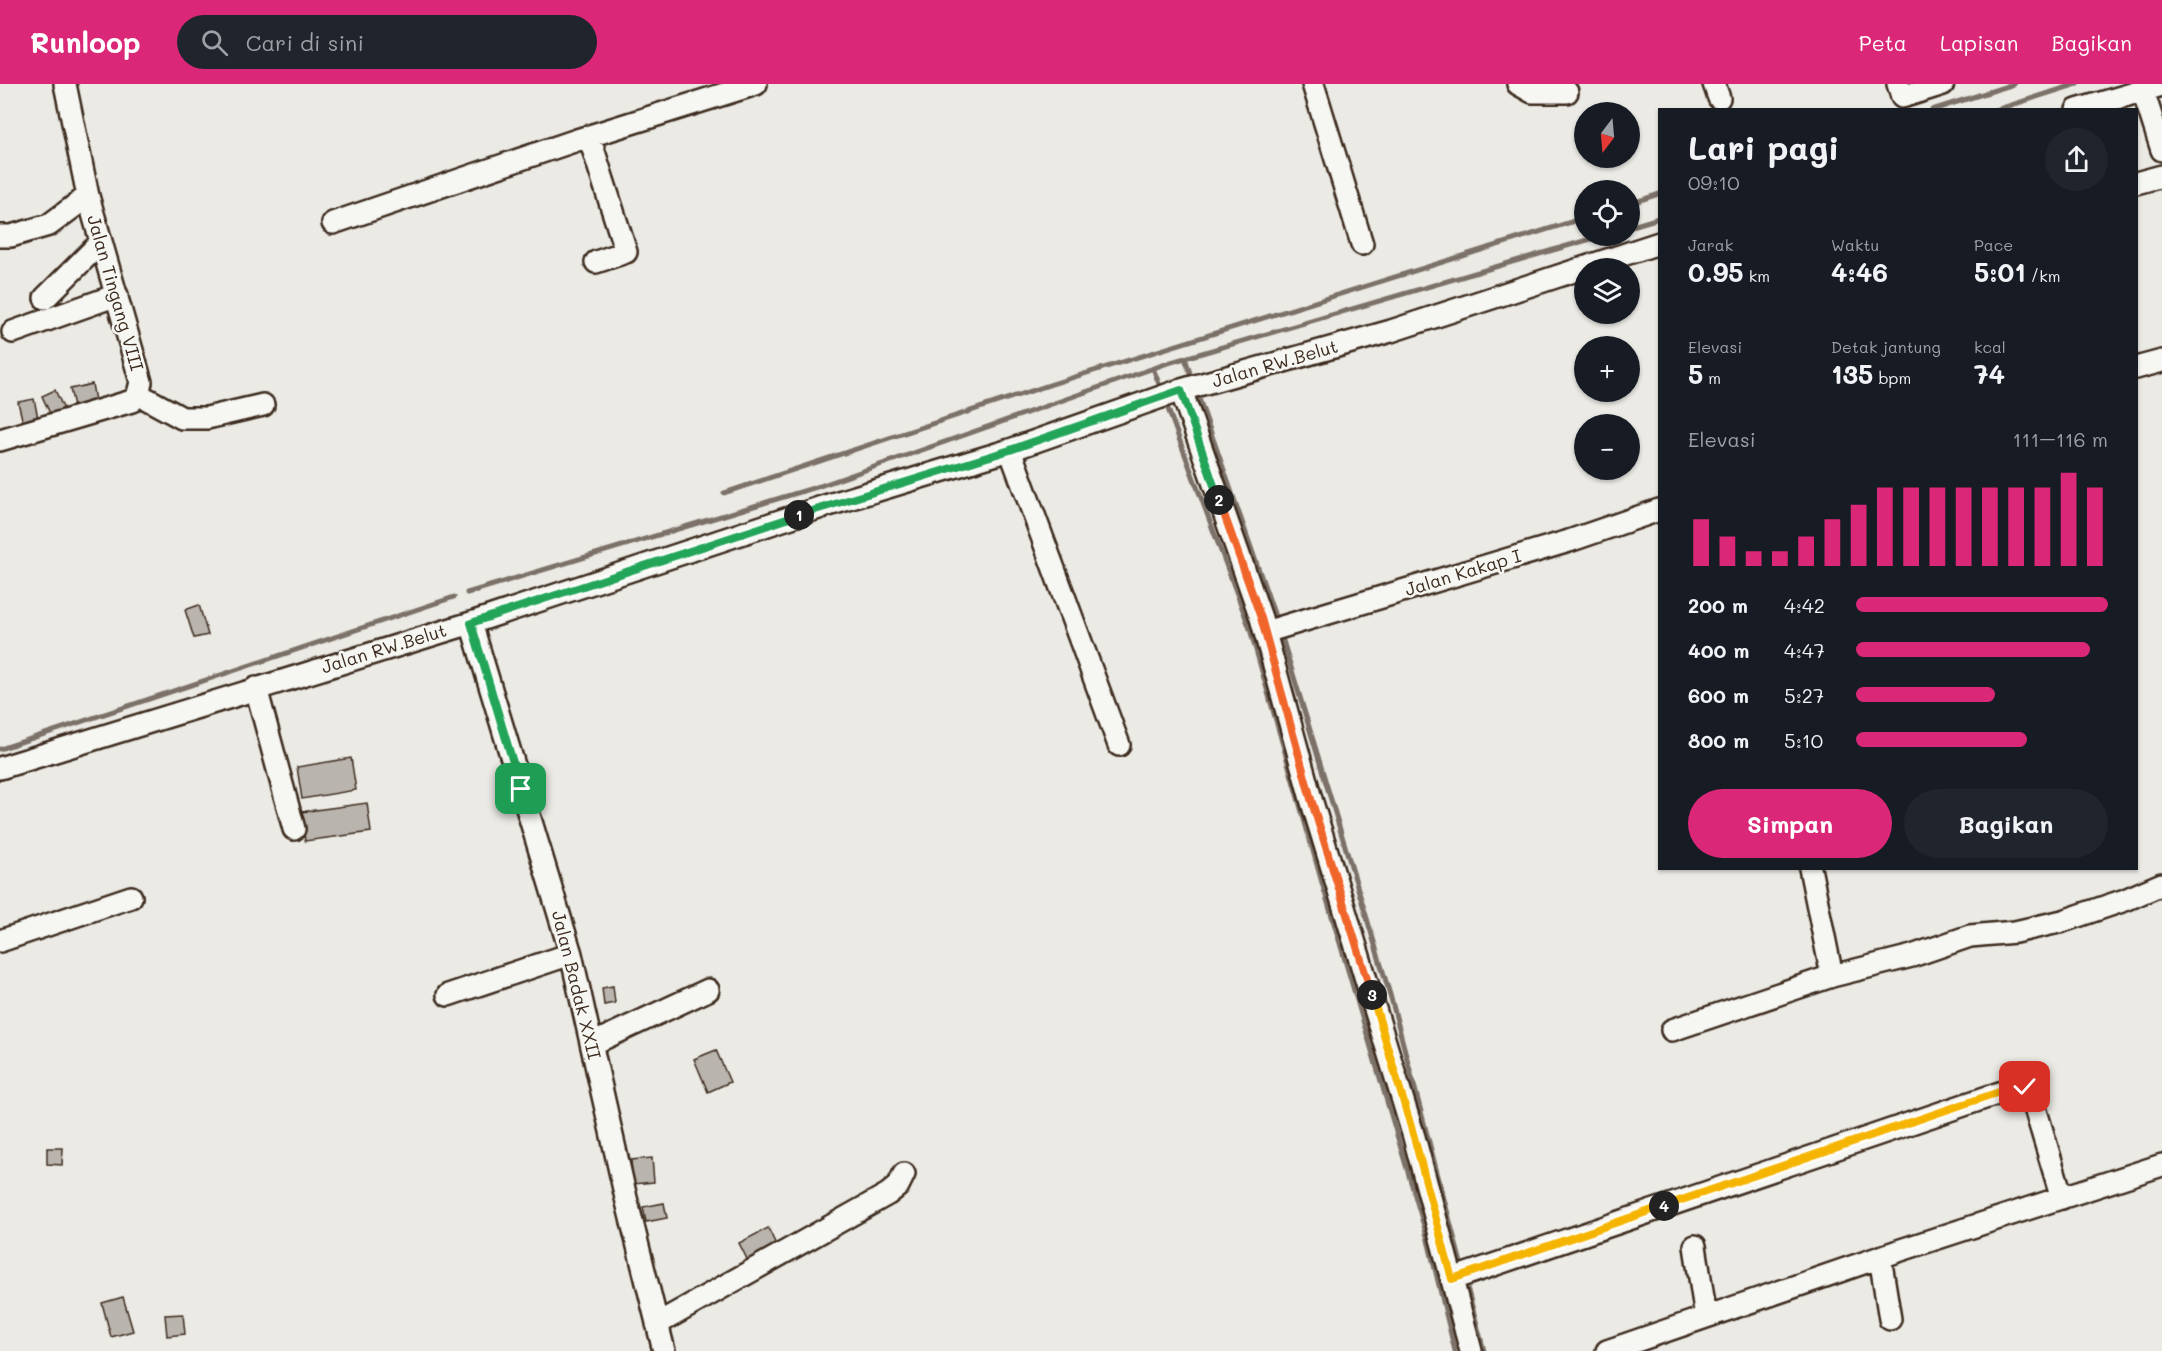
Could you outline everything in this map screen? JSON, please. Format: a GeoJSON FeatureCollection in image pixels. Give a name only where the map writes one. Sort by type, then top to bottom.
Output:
{"type":"FeatureCollection","features":[{"type":"Feature","properties":{"kind":"street","name":"Jalan Tingang VIII"},"geometry":{"type":"LineString","coordinates":[[0,440],[132,401],[138,394],[141,382],[100,243],[64,84]]}},
{"type":"Feature","properties":{"kind":"street"},"geometry":{"type":"LineString","coordinates":[[333,224],[583,138],[756,84]]}},
{"type":"Feature","properties":{"kind":"street"},"geometry":{"type":"LineString","coordinates":[[1313,84],[1362,244]]}},
{"type":"Feature","properties":{"kind":"street"},"geometry":{"type":"LineString","coordinates":[[1518,84],[1532,92],[1567,92]]}},
{"type":"Feature","properties":{"kind":"street"},"geometry":{"type":"LineString","coordinates":[[1900,91],[1943,84]]}},
{"type":"Feature","properties":{"kind":"street"},"geometry":{"type":"LineString","coordinates":[[2083,108],[2152,88],[2162,150]]}},
{"type":"Feature","properties":{"kind":"street"},"geometry":{"type":"LineString","coordinates":[[583,138],[626,252],[596,262]]}},
{"type":"Feature","properties":{"kind":"street"},"geometry":{"type":"LineString","coordinates":[[2138,182],[2162,176]]}},
{"type":"Feature","properties":{"kind":"street"},"geometry":{"type":"LineString","coordinates":[[0,236],[11,236],[49,225],[88,196]]}},
{"type":"Feature","properties":{"kind":"street"},"geometry":{"type":"LineString","coordinates":[[45,298],[100,243]]}},
{"type":"Feature","properties":{"kind":"street","name":"Jalan RW.Belut"},"geometry":{"type":"LineString","coordinates":[[0,768],[471,623],[822,507],[1010,450],[1181,390],[1391,331],[1658,243]]}},
{"type":"Feature","properties":{"kind":"street"},"geometry":{"type":"LineString","coordinates":[[13,332],[117,295]]}},
{"type":"Feature","properties":{"kind":"street"},"geometry":{"type":"LineString","coordinates":[[2138,367],[2162,361]]}},
{"type":"Feature","properties":{"kind":"street"},"geometry":{"type":"LineString","coordinates":[[1181,390],[1265,632],[1311,799],[1414,1137],[1471,1351]]}},
{"type":"Feature","properties":{"kind":"street"},"geometry":{"type":"LineString","coordinates":[[138,394],[182,418],[207,418],[263,405]]}},
{"type":"Feature","properties":{"kind":"street"},"geometry":{"type":"LineString","coordinates":[[1010,450],[1119,745]]}},
{"type":"Feature","properties":{"kind":"street","name":"Jalan Kakap I"},"geometry":{"type":"LineString","coordinates":[[1265,632],[1569,542],[1658,510]]}},
{"type":"Feature","properties":{"kind":"street","name":"Jalan Badak XXII"},"geometry":{"type":"LineString","coordinates":[[471,623],[571,954],[626,1198],[664,1351]]}},
{"type":"Feature","properties":{"kind":"street"},"geometry":{"type":"LineString","coordinates":[[256,688],[294,828]]}},
{"type":"Feature","properties":{"kind":"street"},"geometry":{"type":"LineString","coordinates":[[1810,870],[1832,976]]}},
{"type":"Feature","properties":{"kind":"street"},"geometry":{"type":"LineString","coordinates":[[1672,1030],[1832,976],[1912,956],[1970,936],[2015,932],[2063,921],[2125,900],[2162,884]]}},
{"type":"Feature","properties":{"kind":"street"},"geometry":{"type":"LineString","coordinates":[[0,941],[131,897]]}},
{"type":"Feature","properties":{"kind":"street"},"geometry":{"type":"LineString","coordinates":[[448,995],[571,954]]}},
{"type":"Feature","properties":{"kind":"street"},"geometry":{"type":"LineString","coordinates":[[592,1044],[708,990]]}},
{"type":"Feature","properties":{"kind":"street"},"geometry":{"type":"LineString","coordinates":[[1452,1279],[2020,1086],[2030,1091],[2062,1198]]}},
{"type":"Feature","properties":{"kind":"street"},"geometry":{"type":"LineString","coordinates":[[1607,1351],[1880,1257],[2162,1166]]}},
{"type":"Feature","properties":{"kind":"street"},"geometry":{"type":"LineString","coordinates":[[657,1324],[888,1194],[898,1186],[904,1174]]}},
{"type":"Feature","properties":{"kind":"street"},"geometry":{"type":"LineString","coordinates":[[1695,1246],[1706,1317]]}},
{"type":"Feature","properties":{"kind":"street"},"geometry":{"type":"LineString","coordinates":[[1880,1257],[1890,1319]]}},
{"type":"Feature","properties":{"kind":"building"},"geometry":{"type":"Polygon","coordinates":[[[92,384],[96,406],[75,410],[70,389],[92,384]]]}},
{"type":"Feature","properties":{"kind":"building"},"geometry":{"type":"Polygon","coordinates":[[[55,390],[66,414],[53,420],[42,396],[55,390]]]}},
{"type":"Feature","properties":{"kind":"building"},"geometry":{"type":"Polygon","coordinates":[[[34,399],[39,423],[24,427],[18,402],[34,399]]]}},
{"type":"Feature","properties":{"kind":"building"},"geometry":{"type":"Polygon","coordinates":[[[199,605],[208,635],[194,638],[185,610],[199,605]]]}},
{"type":"Feature","properties":{"kind":"building"},"geometry":{"type":"Polygon","coordinates":[[[351,758],[356,790],[302,799],[297,767],[351,758]]]}},
{"type":"Feature","properties":{"kind":"building"},"geometry":{"type":"Polygon","coordinates":[[[367,803],[371,832],[305,841],[301,812],[367,803]]]}},
{"type":"Feature","properties":{"kind":"building"},"geometry":{"type":"Polygon","coordinates":[[[613,986],[615,1003],[604,1005],[602,988],[613,986]]]}},
{"type":"Feature","properties":{"kind":"building"},"geometry":{"type":"Polygon","coordinates":[[[716,1050],[730,1082],[708,1092],[694,1059],[716,1050]]]}},
{"type":"Feature","properties":{"kind":"building"},"geometry":{"type":"Polygon","coordinates":[[[47,1148],[63,1148],[62,1165],[47,1164],[47,1148]]]}},
{"type":"Feature","properties":{"kind":"building"},"geometry":{"type":"Polygon","coordinates":[[[652,1158],[654,1182],[633,1184],[631,1160],[652,1158]]]}},
{"type":"Feature","properties":{"kind":"building"},"geometry":{"type":"Polygon","coordinates":[[[664,1203],[667,1218],[646,1222],[643,1207],[664,1203]]]}},
{"type":"Feature","properties":{"kind":"building"},"geometry":{"type":"Polygon","coordinates":[[[768,1228],[779,1251],[750,1265],[739,1243],[768,1228]]]}},
{"type":"Feature","properties":{"kind":"building"},"geometry":{"type":"Polygon","coordinates":[[[123,1297],[133,1331],[111,1337],[102,1303],[123,1297]]]}},
{"type":"Feature","properties":{"kind":"building"},"geometry":{"type":"Polygon","coordinates":[[[183,1314],[185,1334],[167,1336],[165,1315],[183,1314]]]}},
{"type":"Feature","properties":{"kind":"waterway"},"geometry":{"type":"LineString","coordinates":[[1938,108],[2014,84]]}},
{"type":"Feature","properties":{"kind":"waterway"},"geometry":{"type":"LineString","coordinates":[[2002,108],[2077,84]]}},
{"type":"Feature","properties":{"kind":"waterway"},"geometry":{"type":"LineString","coordinates":[[1640,200],[1658,194]]}},
{"type":"Feature","properties":{"kind":"waterway"},"geometry":{"type":"LineString","coordinates":[[1640,224],[1658,218]]}},
{"type":"Feature","properties":{"kind":"waterway"},"geometry":{"type":"LineString","coordinates":[[724,493],[1052,384],[1574,221]]}},
{"type":"Feature","properties":{"kind":"waterway"},"geometry":{"type":"LineString","coordinates":[[467,593],[820,486],[1168,363],[1574,244]]}},
{"type":"Feature","properties":{"kind":"waterway"},"geometry":{"type":"LineString","coordinates":[[1185,358],[1193,382]]}},
{"type":"Feature","properties":{"kind":"waterway"},"geometry":{"type":"LineString","coordinates":[[1153,368],[1162,392]]}},
{"type":"Feature","properties":{"kind":"waterway"},"geometry":{"type":"LineString","coordinates":[[1196,390],[1277,622]]}},
{"type":"Feature","properties":{"kind":"waterway"},"geometry":{"type":"LineString","coordinates":[[1165,401],[1250,629],[1323,886],[1427,1236],[1455,1351]]}},
{"type":"Feature","properties":{"kind":"waterway"},"geometry":{"type":"LineString","coordinates":[[0,749],[454,597]]}},
{"type":"Feature","properties":{"kind":"waterway"},"geometry":{"type":"LineString","coordinates":[[1280,631],[1391,998],[1463,1271]]}},
{"type":"Feature","properties":{"kind":"waterway"},"geometry":{"type":"LineString","coordinates":[[1465,1280],[1484,1351]]}},
{"type":"Feature","properties":{"kind":"route"},"geometry":{"type":"LineString","coordinates":[[521,789],[471,623],[822,507],[1010,450],[1181,390],[1261,618],[1311,799],[1414,1137],[1452,1279],[2011,1088],[2025,1087]]}}]}
